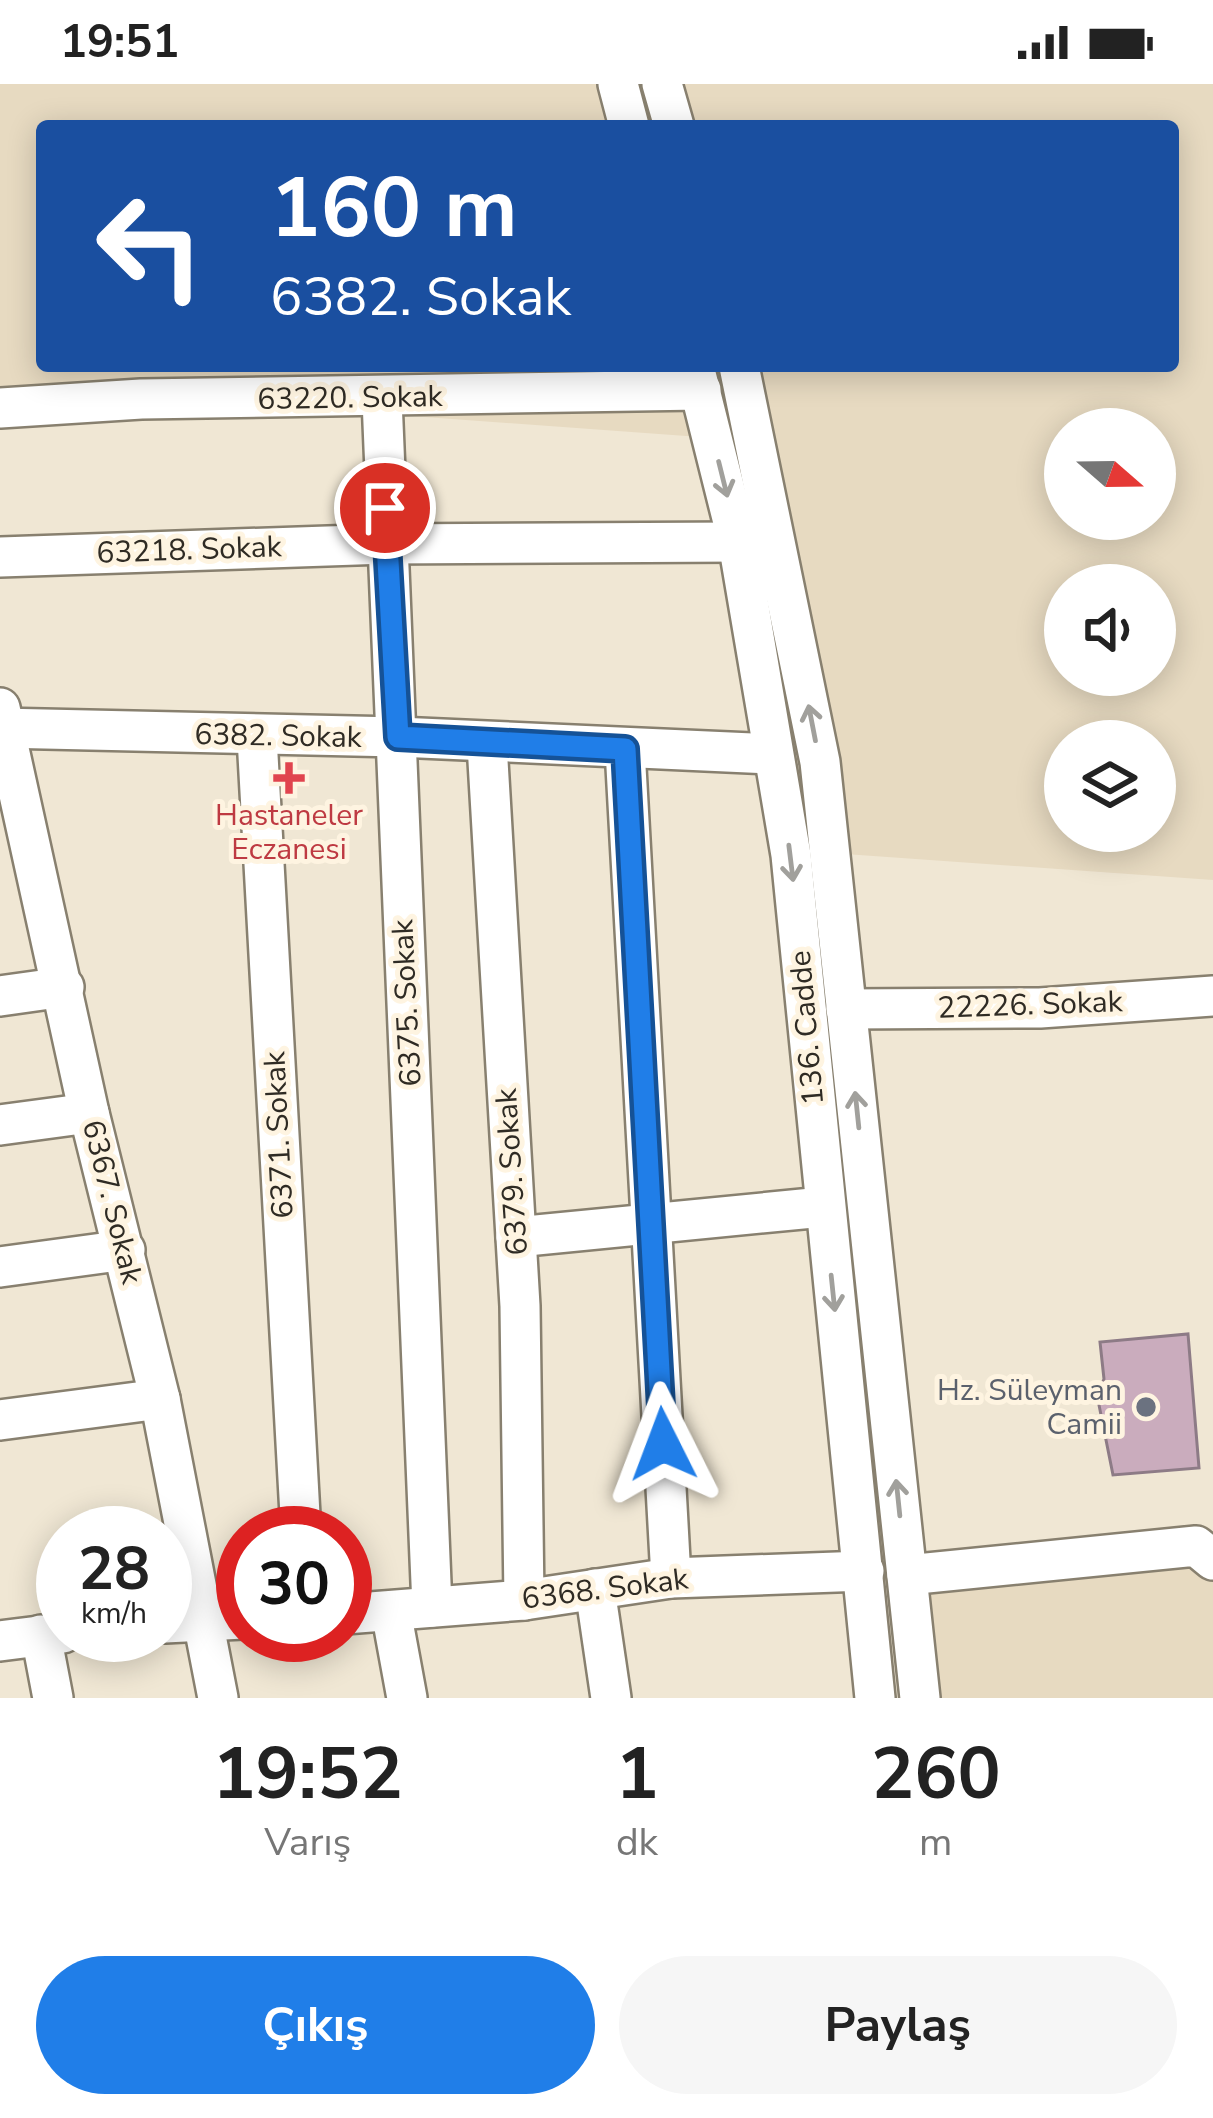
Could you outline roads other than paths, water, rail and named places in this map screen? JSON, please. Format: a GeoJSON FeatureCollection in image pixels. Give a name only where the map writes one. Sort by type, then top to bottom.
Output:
{"type":"FeatureCollection","features":[{"type":"Feature","properties":{"kind":"street"},"geometry":{"type":"LineString","coordinates":[[617,84],[627,120]]}},
{"type":"Feature","properties":{"kind":"street"},"geometry":{"type":"LineString","coordinates":[[662,84],[672,120]]}},
{"type":"Feature","properties":{"kind":"street","name":"136. Cadde"},"geometry":{"type":"LineString","coordinates":[[740,372],[820,762],[920,1698]]}},
{"type":"Feature","properties":{"kind":"street","name":"136. Cadde"},"geometry":{"type":"LineString","coordinates":[[698,378],[738,542],[791,855],[875,1698]]}},
{"type":"Feature","properties":{"kind":"street","name":"63220. Sokak"},"geometry":{"type":"LineString","coordinates":[[0,408],[141,399],[382,399],[698,378]]}},
{"type":"Feature","properties":{"kind":"street","name":"6375. Sokak"},"geometry":{"type":"LineString","coordinates":[[382,399],[432,1607]]}},
{"type":"Feature","properties":{"kind":"street","name":"63218. Sokak"},"geometry":{"type":"LineString","coordinates":[[0,557],[386,544],[738,542]]}},
{"type":"Feature","properties":{"kind":"street","name":"6382. Sokak"},"geometry":{"type":"LineString","coordinates":[[2,722],[256,737],[398,737],[772,754]]}},
{"type":"Feature","properties":{"kind":"street","name":"6367. Sokak"},"geometry":{"type":"LineString","coordinates":[[2,722],[16,860],[64,987],[89,1113],[160,1399],[172,1506]]}},
{"type":"Feature","properties":{"kind":"street","name":"6371. Sokak"},"geometry":{"type":"LineString","coordinates":[[256,737],[299,1506]]}},
{"type":"Feature","properties":{"kind":"street","name":"6379. Sokak"},"geometry":{"type":"LineString","coordinates":[[487,744],[516,1237],[524,1600]]}},
{"type":"Feature","properties":{"kind":"street"},"geometry":{"type":"LineString","coordinates":[[625,749],[671,1579]]}},
{"type":"Feature","properties":{"kind":"street"},"geometry":{"type":"LineString","coordinates":[[0,996],[64,987]]}},
{"type":"Feature","properties":{"kind":"street","name":"22226. Sokak"},"geometry":{"type":"LineString","coordinates":[[846,1009],[1040,1008],[1213,996]]}},
{"type":"Feature","properties":{"kind":"street"},"geometry":{"type":"LineString","coordinates":[[0,1125],[89,1113]]}},
{"type":"Feature","properties":{"kind":"street"},"geometry":{"type":"LineString","coordinates":[[516,1237],[823,1207]]}},
{"type":"Feature","properties":{"kind":"street"},"geometry":{"type":"LineString","coordinates":[[0,1267],[125,1250]]}},
{"type":"Feature","properties":{"kind":"street"},"geometry":{"type":"LineString","coordinates":[[0,1420],[160,1399]]}},
{"type":"Feature","properties":{"kind":"street"},"geometry":{"type":"LineString","coordinates":[[907,1575],[1196,1546],[1213,1560]]}},
{"type":"Feature","properties":{"kind":"street","name":"6368. Sokak"},"geometry":{"type":"LineString","coordinates":[[372,1612],[524,1600],[671,1579],[864,1571]]}},
{"type":"Feature","properties":{"kind":"street"},"geometry":{"type":"LineString","coordinates":[[595,1589],[611,1698]]}},
{"type":"Feature","properties":{"kind":"street"},"geometry":{"type":"LineString","coordinates":[[391,1611],[407,1698]]}},
{"type":"Feature","properties":{"kind":"street"},"geometry":{"type":"LineString","coordinates":[[0,1641],[36,1636]]}},
{"type":"Feature","properties":{"kind":"street","name":"6367. Sokak"},"geometry":{"type":"LineString","coordinates":[[192,1640],[218,1698]]}},
{"type":"Feature","properties":{"kind":"street"},"geometry":{"type":"LineString","coordinates":[[52,1662],[52,1698]]}},
{"type":"Feature","properties":{"kind":"place","name":"Hastaneler Eczanesi"},"geometry":{"type":"Point","coordinates":[289,778]}},
{"type":"Feature","properties":{"kind":"place","name":"Hz. Süleyman Camii"},"geometry":{"type":"Point","coordinates":[1146,1407]}}]}
